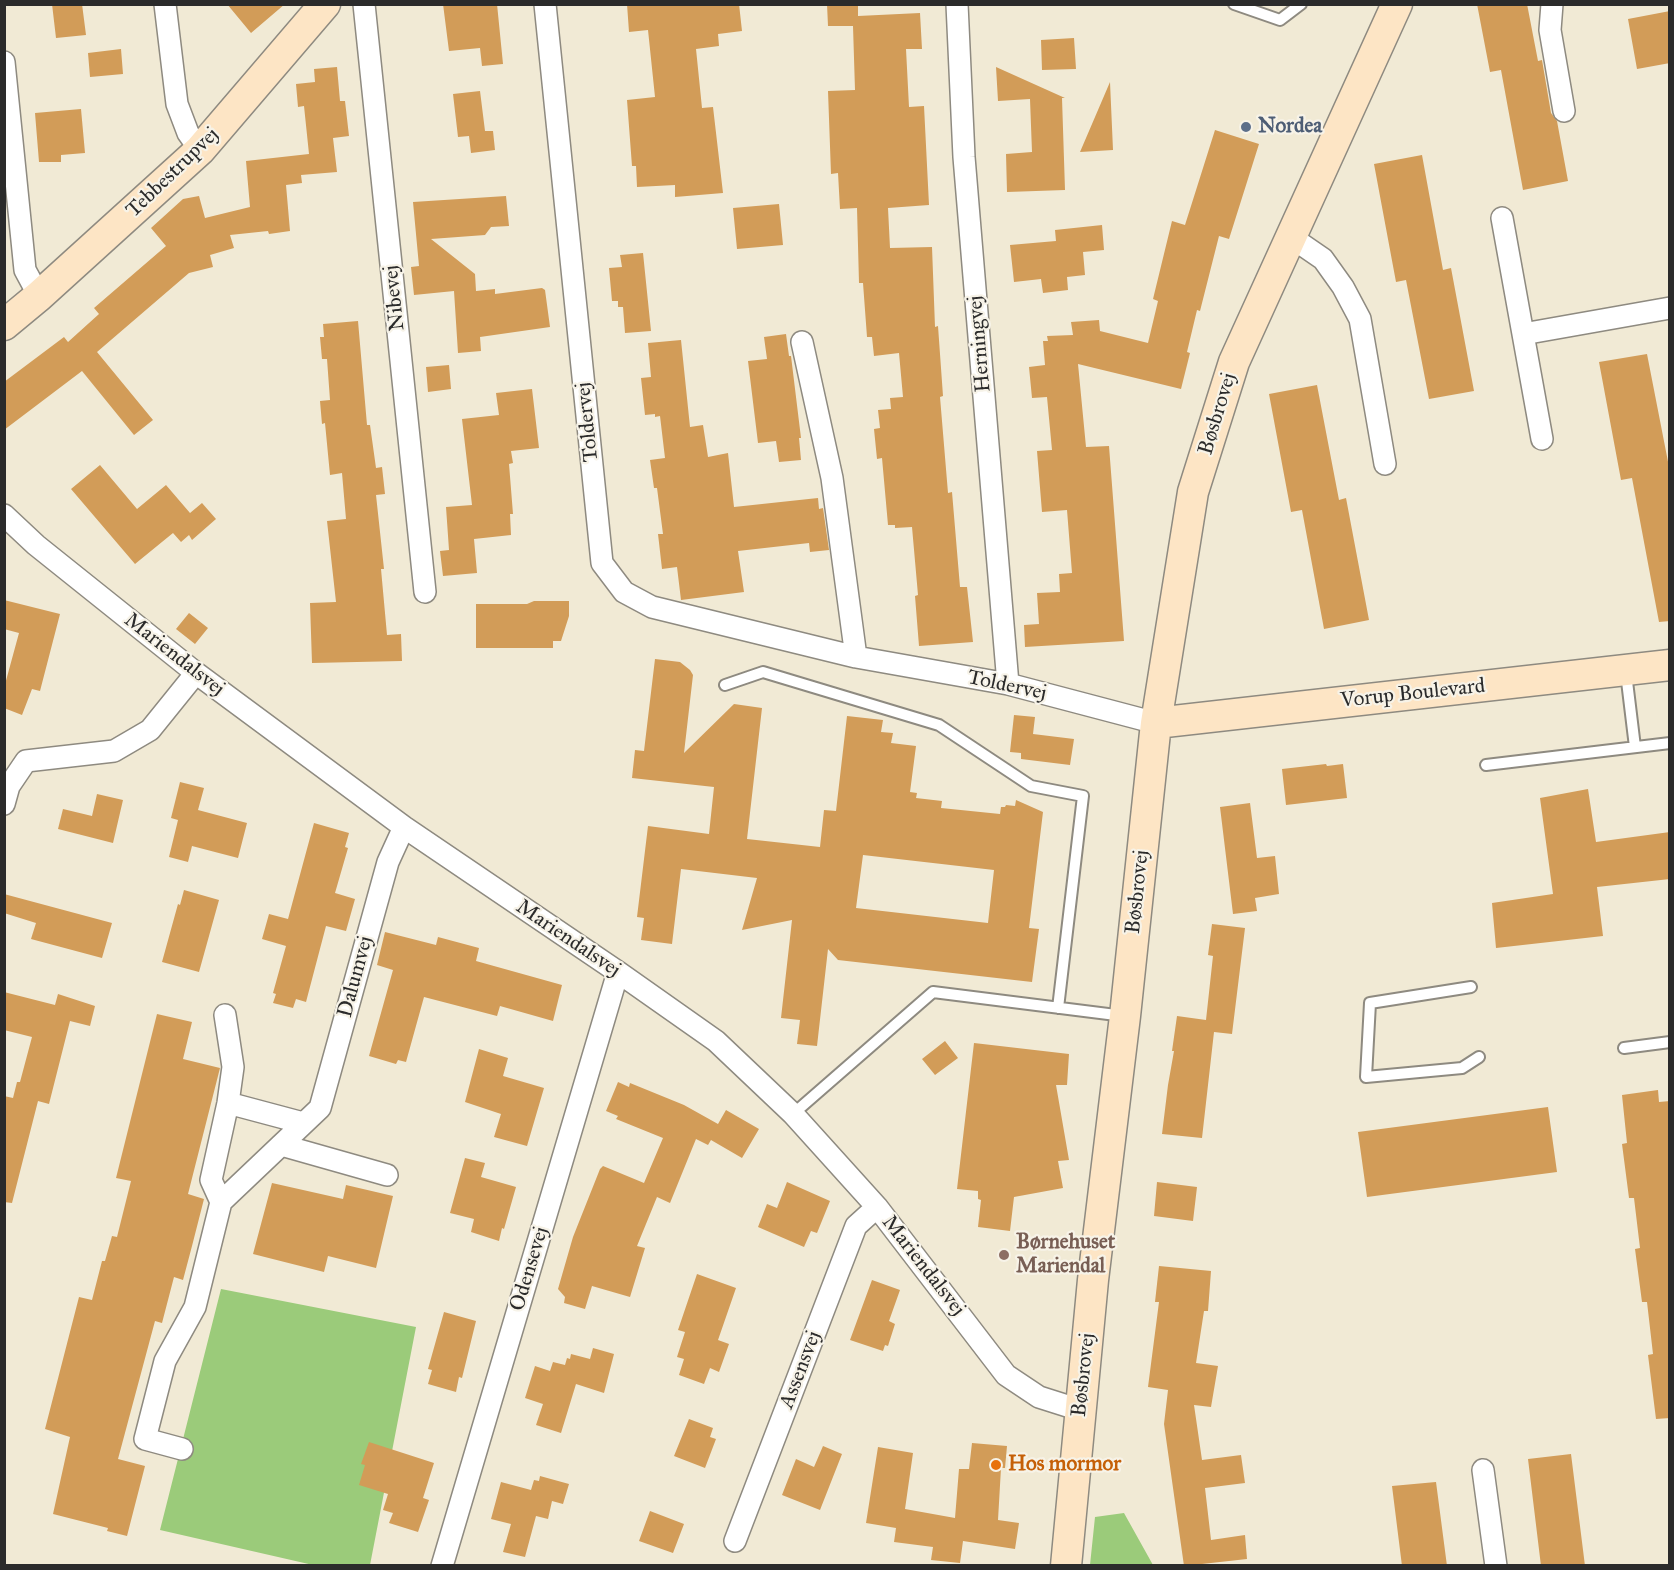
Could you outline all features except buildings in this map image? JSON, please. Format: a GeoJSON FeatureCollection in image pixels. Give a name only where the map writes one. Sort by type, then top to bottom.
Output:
{"type":"FeatureCollection","features":[{"type":"Feature","properties":{"kind":"street"},"geometry":{"type":"LineString","coordinates":[[165,4],[177,104],[188,133],[200,150]]}},
{"type":"Feature","properties":{"kind":"street","name":"Tebbestrupvej"},"geometry":{"type":"LineString","coordinates":[[4,325],[200,150],[325,4]]}},
{"type":"Feature","properties":{"kind":"street","name":"Nibevej"},"geometry":{"type":"LineString","coordinates":[[364,4],[425,592]]}},
{"type":"Feature","properties":{"kind":"street","name":"Toldervej"},"geometry":{"type":"LineString","coordinates":[[545,4],[603,564],[624,592],[652,607],[856,657],[1008,684],[1156,723]]}},
{"type":"Feature","properties":{"kind":"street","name":"Herningvej"},"geometry":{"type":"LineString","coordinates":[[957,4],[964,157],[1008,684]]}},
{"type":"Feature","properties":{"kind":"street","name":"Bøsbrovej"},"geometry":{"type":"LineString","coordinates":[[1066,1566],[1093,1280],[1125,1016],[1156,723],[1193,492],[1234,362],[1397,4]]}},
{"type":"Feature","properties":{"kind":"street"},"geometry":{"type":"LineString","coordinates":[[1552,4],[1550,30],[1564,111]]}},
{"type":"Feature","properties":{"kind":"street"},"geometry":{"type":"LineString","coordinates":[[4,62],[25,270],[39,296]]}},
{"type":"Feature","properties":{"kind":"street"},"geometry":{"type":"LineString","coordinates":[[1502,218],[1542,439]]}},
{"type":"Feature","properties":{"kind":"street"},"geometry":{"type":"LineString","coordinates":[[1291,237],[1323,259],[1343,287],[1360,319],[1385,464]]}},
{"type":"Feature","properties":{"kind":"street"},"geometry":{"type":"LineString","coordinates":[[1523,334],[1669,312]]}},
{"type":"Feature","properties":{"kind":"street"},"geometry":{"type":"LineString","coordinates":[[802,342],[832,478],[856,657]]}},
{"type":"Feature","properties":{"kind":"street","name":"Mariendalsvej"},"geometry":{"type":"LineString","coordinates":[[4,515],[36,545],[196,673],[404,827],[716,1041],[793,1114],[877,1207],[1006,1375],[1039,1397],[1080,1410]]}},
{"type":"Feature","properties":{"kind":"street","name":"Vorup Boulevard"},"geometry":{"type":"LineString","coordinates":[[1156,723],[1670,665]]}},
{"type":"Feature","properties":{"kind":"street"},"geometry":{"type":"LineString","coordinates":[[4,804],[9,786],[26,761],[114,751],[150,730],[196,673]]}},
{"type":"Feature","properties":{"kind":"street","name":"Dalumvej"},"geometry":{"type":"LineString","coordinates":[[221,1202],[320,1108],[388,862],[404,827]]}},
{"type":"Feature","properties":{"kind":"street","name":"Odensevej"},"geometry":{"type":"LineString","coordinates":[[442,1566],[618,972]]}},
{"type":"Feature","properties":{"kind":"street"},"geometry":{"type":"LineString","coordinates":[[182,1449],[145,1439],[165,1361],[195,1307],[221,1202],[210,1180],[228,1102],[233,1066],[225,1016]]}},
{"type":"Feature","properties":{"kind":"street"},"geometry":{"type":"LineString","coordinates":[[228,1102],[303,1123]]}},
{"type":"Feature","properties":{"kind":"street"},"geometry":{"type":"LineString","coordinates":[[281,1145],[387,1175]]}},
{"type":"Feature","properties":{"kind":"street","name":"Assensvej"},"geometry":{"type":"LineString","coordinates":[[735,1541],[856,1226],[877,1207]]}},
{"type":"Feature","properties":{"kind":"street"},"geometry":{"type":"LineString","coordinates":[[1484,1470],[1496,1566]]}},
{"type":"Feature","properties":{"kind":"lane"},"geometry":{"type":"LineString","coordinates":[[1234,4],[1280,20],[1302,4]]}},
{"type":"Feature","properties":{"kind":"lane"},"geometry":{"type":"LineString","coordinates":[[1626,670],[1635,747]]}},
{"type":"Feature","properties":{"kind":"lane"},"geometry":{"type":"LineString","coordinates":[[725,686],[763,672],[939,725],[1031,786],[1083,796],[1058,1008]]}},
{"type":"Feature","properties":{"kind":"lane"},"geometry":{"type":"LineString","coordinates":[[1486,765],[1670,743]]}},
{"type":"Feature","properties":{"kind":"lane"},"geometry":{"type":"LineString","coordinates":[[1471,987],[1370,1003],[1366,1077],[1461,1068],[1479,1057]]}},
{"type":"Feature","properties":{"kind":"lane"},"geometry":{"type":"LineString","coordinates":[[793,1114],[933,992],[1125,1016]]}},
{"type":"Feature","properties":{"kind":"lane"},"geometry":{"type":"LineString","coordinates":[[1624,1048],[1670,1042]]}},
{"type":"Feature","properties":{"kind":"green space"},"geometry":{"type":"Polygon","coordinates":[[[221,1289],[416,1327],[370,1565],[313,1565],[160,1530],[221,1289]]]}},
{"type":"Feature","properties":{"kind":"green space"},"geometry":{"type":"Polygon","coordinates":[[[1124,1513],[1153,1565],[1090,1565],[1095,1517],[1124,1513]]]}},
{"type":"Feature","properties":{"kind":"place","name":"Nordea"},"geometry":{"type":"Point","coordinates":[1246,127]}},
{"type":"Feature","properties":{"kind":"place","name":"Børnehuset Mariendal"},"geometry":{"type":"Point","coordinates":[1004,1255]}},
{"type":"Feature","properties":{"kind":"place","name":"Hos mormor"},"geometry":{"type":"Point","coordinates":[996,1465]}}]}
